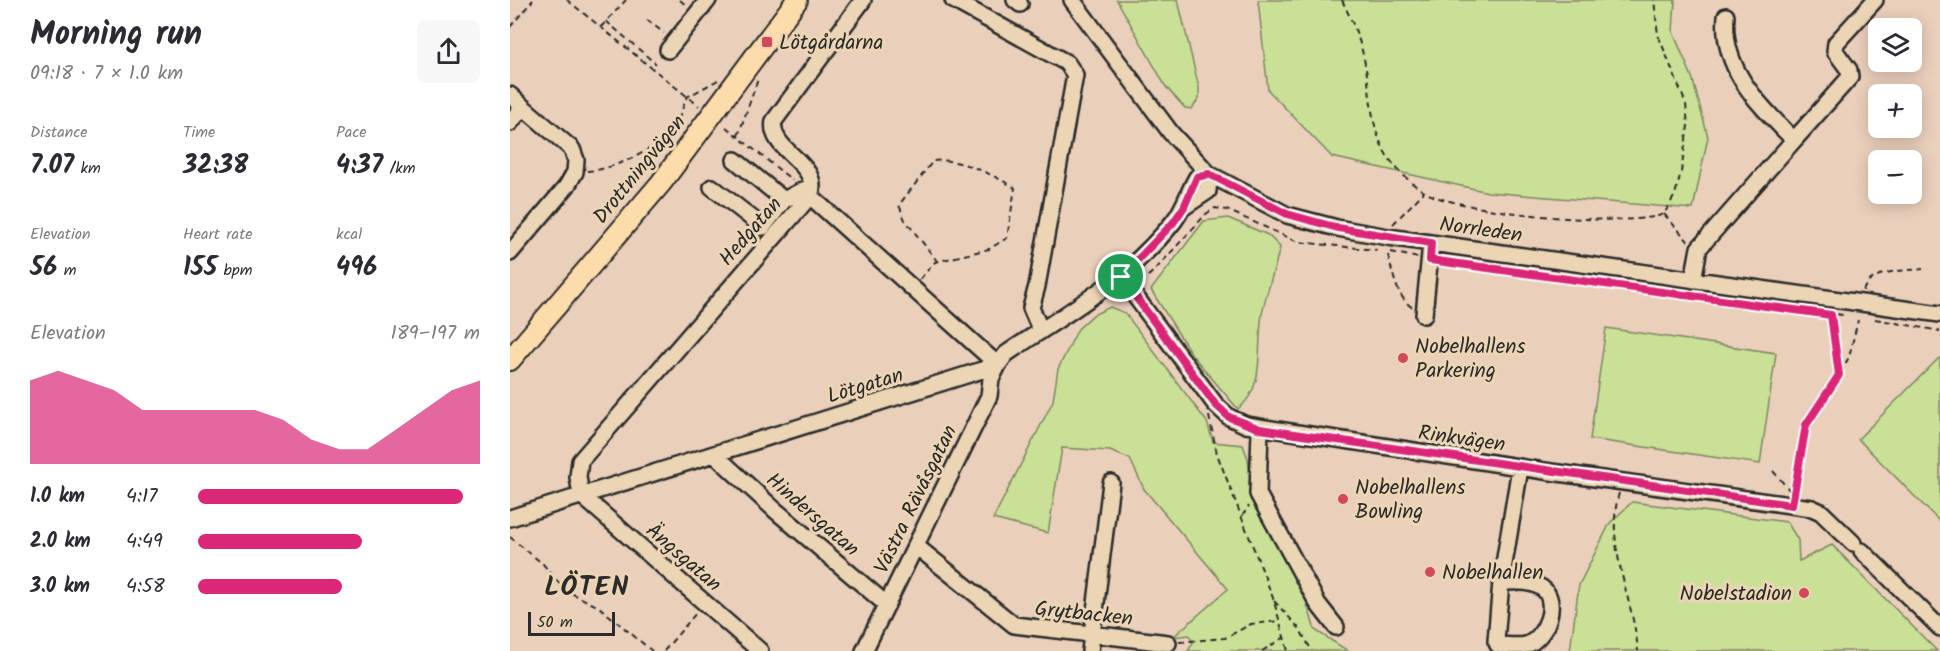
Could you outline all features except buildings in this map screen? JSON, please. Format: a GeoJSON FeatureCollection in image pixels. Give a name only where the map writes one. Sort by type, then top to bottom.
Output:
{"type":"FeatureCollection","features":[{"type":"Feature","properties":{"kind":"main road","name":"Drottningvägen"},"geometry":{"type":"LineString","coordinates":[[510,360],[661,183],[797,0]]}},
{"type":"Feature","properties":{"kind":"street"},"geometry":{"type":"LineString","coordinates":[[671,46],[708,0]]}},
{"type":"Feature","properties":{"kind":"street"},"geometry":{"type":"LineString","coordinates":[[712,187],[763,227],[784,200],[813,190],[809,174],[775,137],[774,121],[863,0]]}},
{"type":"Feature","properties":{"kind":"street"},"geometry":{"type":"LineString","coordinates":[[953,0],[1067,63],[1075,75],[1037,286],[1031,308],[1041,331]]}},
{"type":"Feature","properties":{"kind":"street","name":"Norrleden"},"geometry":{"type":"LineString","coordinates":[[1072,0],[1172,133],[1209,174],[1287,214],[1338,228],[1431,243],[1940,314]]}},
{"type":"Feature","properties":{"kind":"street","name":"Norrleden"},"geometry":{"type":"LineString","coordinates":[[1080,0],[1096,29]]}},
{"type":"Feature","properties":{"kind":"street"},"geometry":{"type":"LineString","coordinates":[[1693,280],[1695,261],[1700,248],[1850,77],[1850,70],[1835,51],[1836,43],[1875,0]]}},
{"type":"Feature","properties":{"kind":"street"},"geometry":{"type":"LineString","coordinates":[[1726,16],[1725,33],[1730,57],[1744,87],[1794,140]]}},
{"type":"Feature","properties":{"kind":"street"},"geometry":{"type":"LineString","coordinates":[[510,95],[572,149],[576,160],[575,172],[510,253]]}},
{"type":"Feature","properties":{"kind":"street"},"geometry":{"type":"LineString","coordinates":[[510,123],[524,107]]}},
{"type":"Feature","properties":{"kind":"street"},"geometry":{"type":"LineString","coordinates":[[735,160],[784,200]]}},
{"type":"Feature","properties":{"kind":"street","name":"Lötgatan"},"geometry":{"type":"LineString","coordinates":[[510,518],[998,365],[1006,354],[1121,277],[1143,256],[1184,207],[1208,191],[1209,174]]}},
{"type":"Feature","properties":{"kind":"street","name":"Hedgatan"},"geometry":{"type":"LineString","coordinates":[[581,495],[578,477],[580,461],[587,449],[806,193],[998,365]]}},
{"type":"Feature","properties":{"kind":"street"},"geometry":{"type":"LineString","coordinates":[[1424,315],[1431,243]]}},
{"type":"Feature","properties":{"kind":"street","name":"Rinkvägen"},"geometry":{"type":"LineString","coordinates":[[1121,277],[1211,398],[1229,417],[1260,429],[1812,508],[1821,512],[1940,628]]}},
{"type":"Feature","properties":{"kind":"street","name":"Västra Rävåsgatan"},"geometry":{"type":"LineString","coordinates":[[864,651],[989,396],[990,379],[998,365]]}},
{"type":"Feature","properties":{"kind":"street"},"geometry":{"type":"LineString","coordinates":[[1260,429],[1258,494],[1318,604],[1336,627]]}},
{"type":"Feature","properties":{"kind":"street","name":"Hindersgatan"},"geometry":{"type":"LineString","coordinates":[[714,454],[775,510],[887,604]]}},
{"type":"Feature","properties":{"kind":"street"},"geometry":{"type":"LineString","coordinates":[[1501,582],[1527,582],[1543,589],[1549,599],[1548,625],[1544,634],[1526,645],[1498,645],[1501,582],[1520,468]]}},
{"type":"Feature","properties":{"kind":"street"},"geometry":{"type":"LineString","coordinates":[[1090,651],[1090,635],[1111,483]]}},
{"type":"Feature","properties":{"kind":"street","name":"Ängsgatan"},"geometry":{"type":"LineString","coordinates":[[581,495],[760,651]]}},
{"type":"Feature","properties":{"kind":"street","name":"Grytbacken"},"geometry":{"type":"LineString","coordinates":[[916,546],[1014,625],[1167,643]]}},
{"type":"Feature","properties":{"kind":"path"},"geometry":{"type":"LineString","coordinates":[[510,27],[533,0]]}},
{"type":"Feature","properties":{"kind":"path"},"geometry":{"type":"LineString","coordinates":[[567,0],[699,106]]}},
{"type":"Feature","properties":{"kind":"path"},"geometry":{"type":"LineString","coordinates":[[601,27],[626,0]]}},
{"type":"Feature","properties":{"kind":"path"},"geometry":{"type":"LineString","coordinates":[[1342,0],[1360,43],[1372,116],[1383,150],[1394,165],[1424,192],[1475,206],[1553,216],[1641,220],[1665,214],[1675,195],[1688,126],[1686,105],[1658,35],[1654,0]]}},
{"type":"Feature","properties":{"kind":"path"},"geometry":{"type":"LineString","coordinates":[[647,20],[671,46]]}},
{"type":"Feature","properties":{"kind":"path"},"geometry":{"type":"LineString","coordinates":[[606,21],[657,64]]}},
{"type":"Feature","properties":{"kind":"path"},"geometry":{"type":"LineString","coordinates":[[738,136],[759,77]]}},
{"type":"Feature","properties":{"kind":"path"},"geometry":{"type":"LineString","coordinates":[[726,127],[806,193]]}},
{"type":"Feature","properties":{"kind":"path"},"geometry":{"type":"LineString","coordinates":[[575,172],[602,170],[662,141],[674,129]]}},
{"type":"Feature","properties":{"kind":"path"},"geometry":{"type":"LineString","coordinates":[[912,288],[937,261],[989,249],[1006,238],[1015,188],[1001,179],[945,159],[933,161],[898,205],[905,220],[937,261]]}},
{"type":"Feature","properties":{"kind":"path"},"geometry":{"type":"LineString","coordinates":[[1392,230],[1393,223],[1424,192]]}},
{"type":"Feature","properties":{"kind":"path"},"geometry":{"type":"LineString","coordinates":[[1131,291],[1155,270],[1206,214],[1215,208],[1227,210],[1298,242],[1385,250],[1430,260],[1831,315],[1849,315]]}},
{"type":"Feature","properties":{"kind":"path"},"geometry":{"type":"LineString","coordinates":[[1665,214],[1683,232],[1695,261]]}},
{"type":"Feature","properties":{"kind":"path"},"geometry":{"type":"LineString","coordinates":[[1388,255],[1394,277],[1406,303],[1424,315]]}},
{"type":"Feature","properties":{"kind":"path"},"geometry":{"type":"LineString","coordinates":[[1862,294],[1870,280],[1879,275],[1923,268]]}},
{"type":"Feature","properties":{"kind":"path"},"geometry":{"type":"LineString","coordinates":[[1831,315],[1839,375]]}},
{"type":"Feature","properties":{"kind":"path"},"geometry":{"type":"LineString","coordinates":[[1868,317],[1889,323],[1940,330]]}},
{"type":"Feature","properties":{"kind":"path"},"geometry":{"type":"LineString","coordinates":[[1773,471],[1794,497],[1806,425],[1839,375],[1852,350],[1858,320]]}},
{"type":"Feature","properties":{"kind":"path"},"geometry":{"type":"LineString","coordinates":[[1211,398],[1209,419],[1216,454],[1274,601],[1288,651]]}},
{"type":"Feature","properties":{"kind":"path"},"geometry":{"type":"LineString","coordinates":[[1622,482],[1616,504],[1616,537],[1636,627],[1638,651]]}},
{"type":"Feature","properties":{"kind":"path"},"geometry":{"type":"LineString","coordinates":[[510,537],[543,564],[565,590],[600,607],[652,651]]}},
{"type":"Feature","properties":{"kind":"path"},"geometry":{"type":"LineString","coordinates":[[1274,601],[1299,628],[1312,651]]}},
{"type":"Feature","properties":{"kind":"path"},"geometry":{"type":"LineString","coordinates":[[664,651],[705,603]]}},
{"type":"Feature","properties":{"kind":"path"},"geometry":{"type":"LineString","coordinates":[[1167,643],[1225,638],[1251,624],[1280,621]]}},
{"type":"Feature","properties":{"kind":"path"},"geometry":{"type":"LineString","coordinates":[[1262,651],[1285,637]]}},
{"type":"Feature","properties":{"kind":"green space"},"geometry":{"type":"Polygon","coordinates":[[[1117,0],[1178,0],[1199,88],[1199,98],[1192,109],[1185,108],[1166,87],[1117,0]]]}},
{"type":"Feature","properties":{"kind":"green space"},"geometry":{"type":"Polygon","coordinates":[[[1258,0],[1675,0],[1673,32],[1692,77],[1708,137],[1693,209],[1488,192],[1332,157],[1268,90],[1258,0]]]}},
{"type":"Feature","properties":{"kind":"green space"},"geometry":{"type":"Polygon","coordinates":[[[1228,218],[1268,235],[1280,247],[1263,309],[1257,376],[1247,399],[1238,409],[1192,355],[1151,290],[1204,221],[1228,218]]]}},
{"type":"Feature","properties":{"kind":"green space"},"geometry":{"type":"Polygon","coordinates":[[[1110,307],[1125,313],[1207,422],[1213,442],[1243,445],[1248,459],[1252,492],[1297,572],[1315,630],[1348,651],[1188,651],[1193,643],[1189,635],[1173,637],[1228,589],[1144,489],[1130,459],[1110,451],[1062,448],[1048,533],[993,519],[1053,401],[1058,369],[1078,329],[1093,315],[1110,307]]]}},
{"type":"Feature","properties":{"kind":"green space"},"geometry":{"type":"Polygon","coordinates":[[[1606,328],[1776,353],[1760,464],[1590,439],[1606,328]]]}},
{"type":"Feature","properties":{"kind":"green space"},"geometry":{"type":"Polygon","coordinates":[[[1940,359],[1940,522],[1858,439],[1940,359]]]}},
{"type":"Feature","properties":{"kind":"green space"},"geometry":{"type":"Polygon","coordinates":[[[1632,502],[1787,522],[1798,540],[1799,561],[1832,545],[1937,651],[1570,651],[1579,585],[1610,523],[1632,502]]]}},
{"type":"Feature","properties":{"kind":"place","name":"Lötgårdarna"},"geometry":{"type":"Point","coordinates":[767,42]}},
{"type":"Feature","properties":{"kind":"place","name":"Nobelhallens Parkering"},"geometry":{"type":"Point","coordinates":[1403,358]}},
{"type":"Feature","properties":{"kind":"place","name":"Nobelhallens Bowling"},"geometry":{"type":"Point","coordinates":[1343,499]}},
{"type":"Feature","properties":{"kind":"place","name":"Nobelhallen"},"geometry":{"type":"Point","coordinates":[1430,572]}},
{"type":"Feature","properties":{"kind":"place","name":"Nobelstadion"},"geometry":{"type":"Point","coordinates":[1804,593]}},
{"type":"Feature","properties":{"kind":"district","name":"LÖTEN"},"geometry":{"type":"Point","coordinates":[587,586]}},
{"type":"Feature","properties":{"kind":"route"},"geometry":{"type":"LineString","coordinates":[[1209,174],[1287,214],[1338,228],[1431,243],[1430,260],[1442,263],[1831,315],[1839,375],[1806,425],[1792,505],[1551,472],[1260,429],[1246,425],[1229,417],[1215,404],[1121,277],[1173,223],[1184,207],[1197,177],[1209,174]]}}]}
